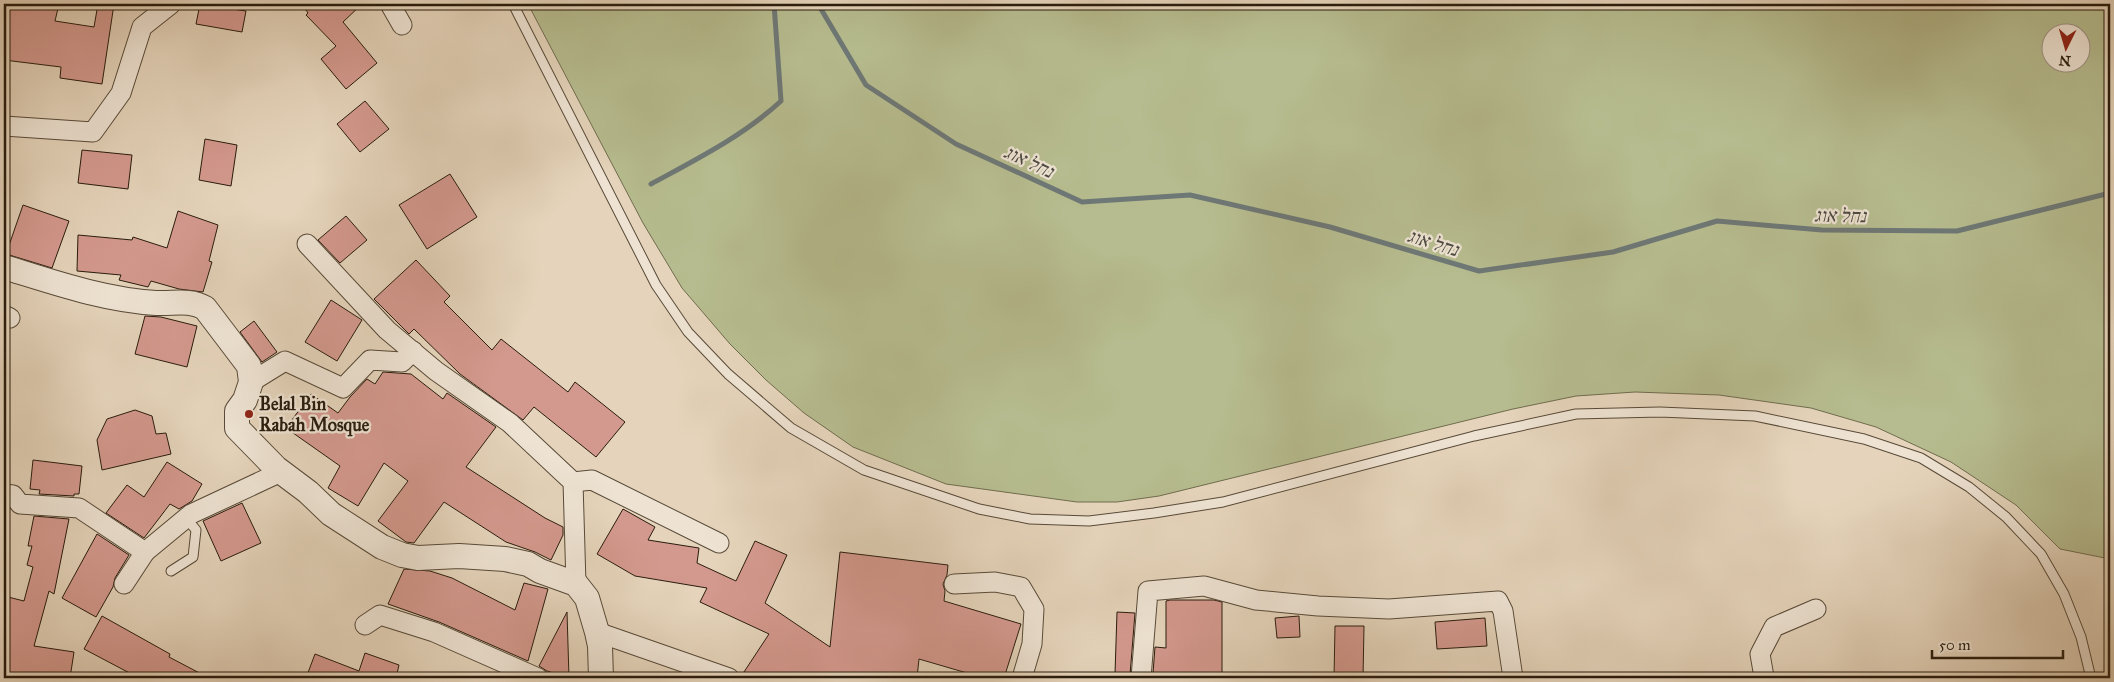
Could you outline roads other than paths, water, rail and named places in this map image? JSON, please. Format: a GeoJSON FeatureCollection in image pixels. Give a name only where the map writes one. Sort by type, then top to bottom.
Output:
{"type":"FeatureCollection","features":[{"type":"Feature","properties":{"kind":"street"},"geometry":{"type":"LineString","coordinates":[[4,126],[93,132],[121,93],[142,27],[171,4]]}},
{"type":"Feature","properties":{"kind":"street"},"geometry":{"type":"LineString","coordinates":[[390,4],[402,25]]}},
{"type":"Feature","properties":{"kind":"street"},"geometry":{"type":"LineString","coordinates":[[307,244],[387,330],[436,371],[510,423],[573,482],[576,584]]}},
{"type":"Feature","properties":{"kind":"street"},"geometry":{"type":"LineString","coordinates":[[4,267],[74,289],[156,303],[196,303],[204,308],[249,366],[251,382],[245,400],[237,411],[238,428],[281,472],[308,492],[331,514],[382,547],[402,555],[418,558],[481,556],[505,559],[528,564],[540,571],[576,584],[587,598],[597,632],[600,646],[601,678]]}},
{"type":"Feature","properties":{"kind":"street"},"geometry":{"type":"LineString","coordinates":[[251,382],[285,361],[343,388],[370,360],[402,362],[412,351]]}},
{"type":"Feature","properties":{"kind":"street"},"geometry":{"type":"LineString","coordinates":[[124,584],[145,552],[186,518],[281,472]]}},
{"type":"Feature","properties":{"kind":"street"},"geometry":{"type":"LineString","coordinates":[[573,482],[592,480],[718,543]]}},
{"type":"Feature","properties":{"kind":"street"},"geometry":{"type":"LineString","coordinates":[[4,494],[12,495],[20,504],[79,508],[145,552]]}},
{"type":"Feature","properties":{"kind":"street"},"geometry":{"type":"LineString","coordinates":[[954,584],[995,582],[1021,587],[1034,609],[1032,644],[1022,678]]}},
{"type":"Feature","properties":{"kind":"street"},"geometry":{"type":"LineString","coordinates":[[1141,678],[1148,590],[1204,586],[1256,600],[1318,606],[1389,609],[1498,601],[1503,611],[1513,678]]}},
{"type":"Feature","properties":{"kind":"street"},"geometry":{"type":"LineString","coordinates":[[1762,678],[1764,677],[1760,654],[1774,626],[1816,609]]}},
{"type":"Feature","properties":{"kind":"street"},"geometry":{"type":"LineString","coordinates":[[365,625],[380,615],[434,632],[538,678]]}},
{"type":"Feature","properties":{"kind":"street"},"geometry":{"type":"LineString","coordinates":[[597,632],[729,678]]}},
{"type":"Feature","properties":{"kind":"lane"},"geometry":{"type":"LineString","coordinates":[[514,4],[656,286],[688,332],[728,374],[791,428],[864,470],[979,509],[1030,520],[1089,521],[1223,502],[1474,436],[1576,414],[1660,412],[1755,416],[1864,439],[1921,458],[1976,493],[2006,516],[2041,554],[2064,594],[2081,637],[2091,678]]}},
{"type":"Feature","properties":{"kind":"lane"},"geometry":{"type":"LineString","coordinates":[[171,571],[193,557],[196,530],[186,518]]}},
{"type":"Feature","properties":{"kind":"waterway"},"geometry":{"type":"LineString","coordinates":[[651,184],[735,136],[781,101],[774,4]]}},
{"type":"Feature","properties":{"kind":"waterway","name":"נחל אוג"},"geometry":{"type":"LineString","coordinates":[[818,4],[866,85],[956,144],[1082,202],[1190,195],[1330,227],[1479,271],[1613,252],[1717,221],[1822,230],[1957,231],[2110,193]]}},
{"type":"Feature","properties":{"kind":"place","name":"Belal Bin Rabah Mosque"},"geometry":{"type":"Point","coordinates":[249,414]}}]}
